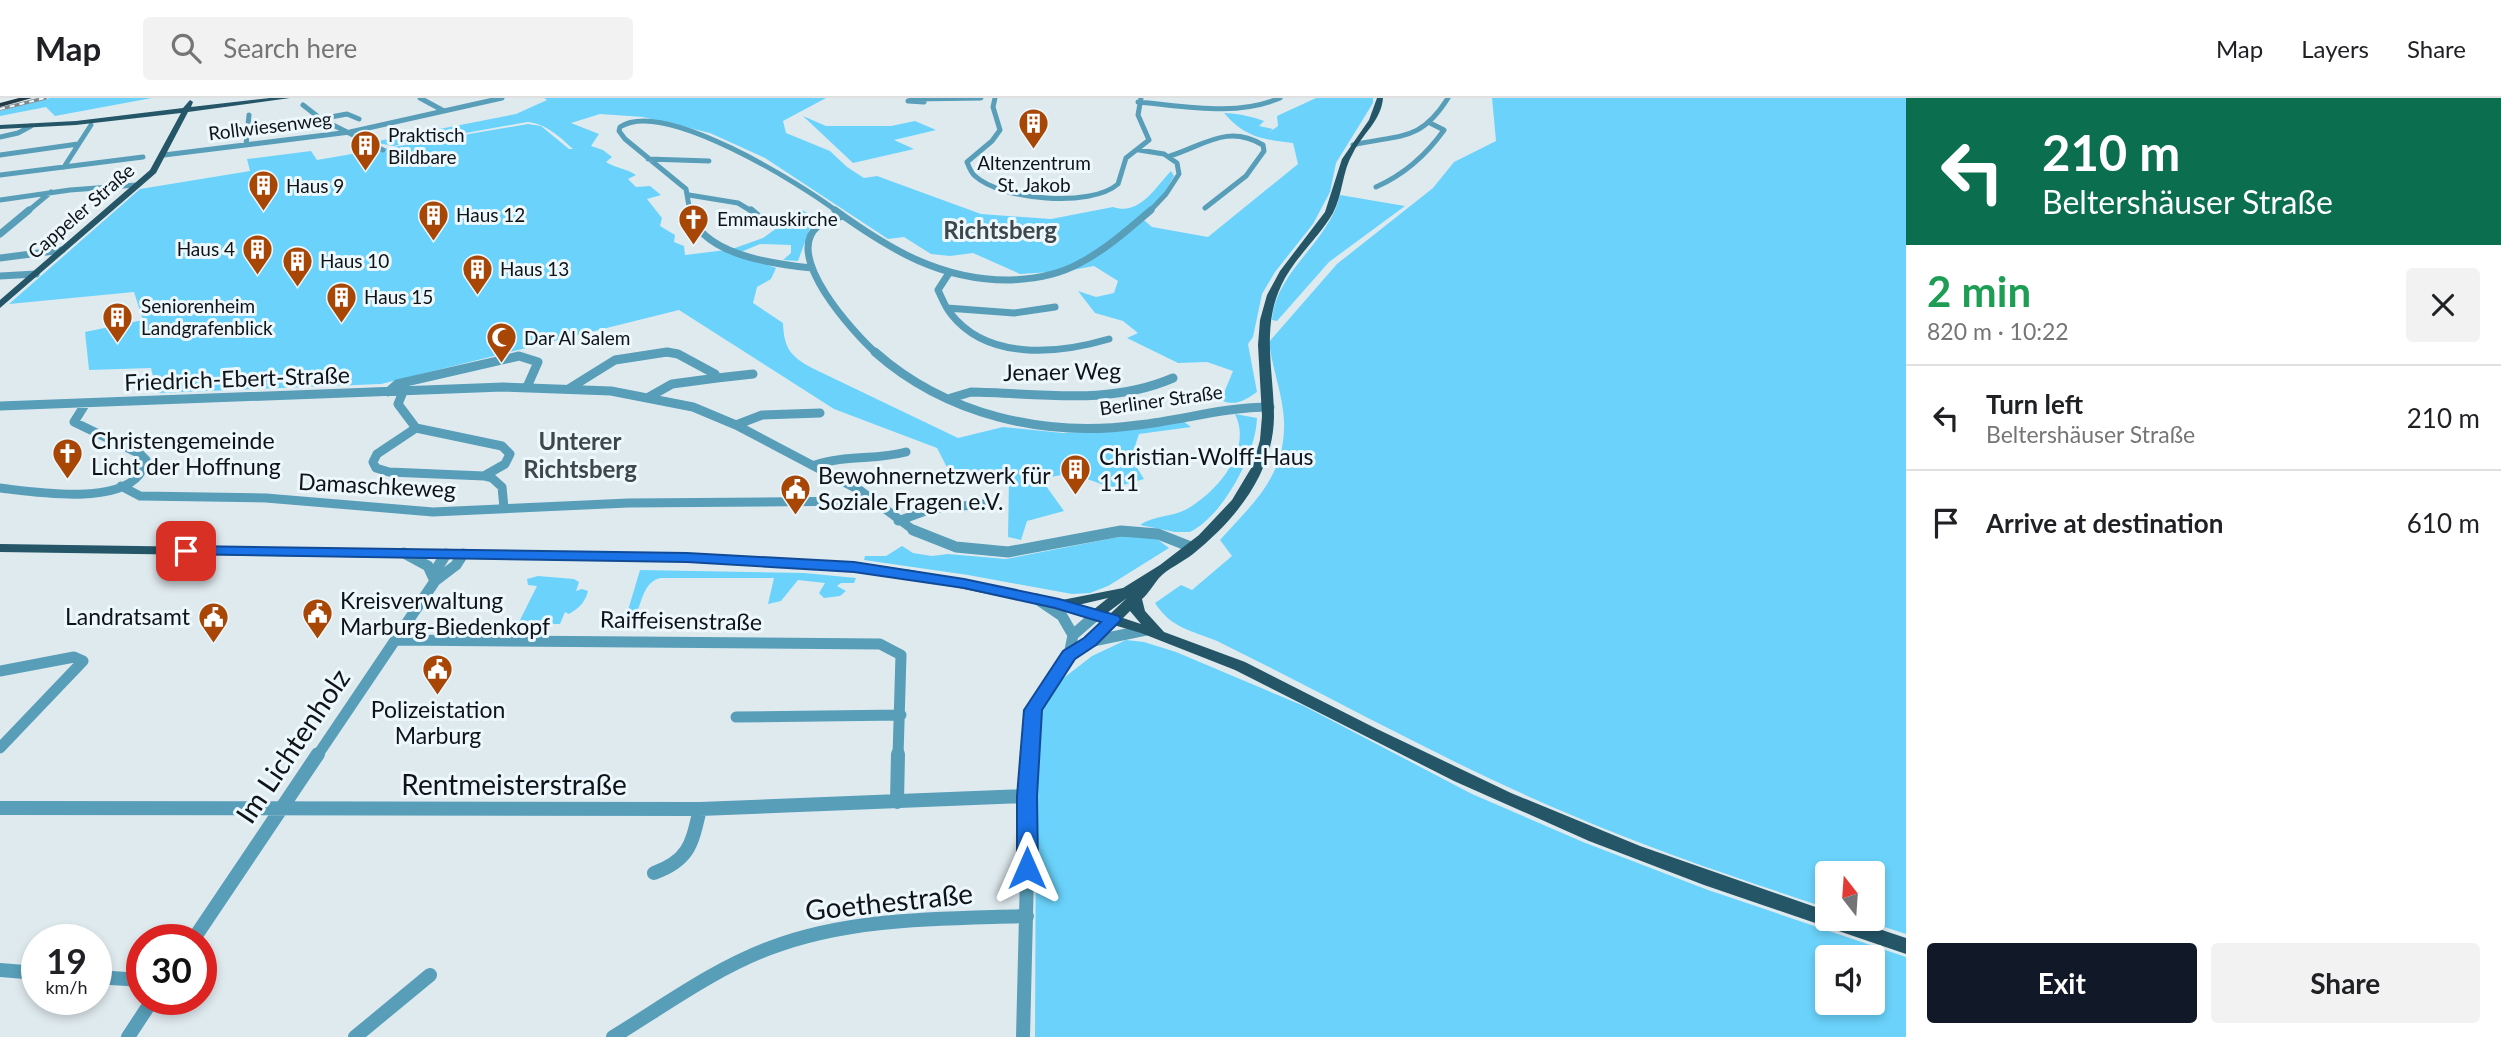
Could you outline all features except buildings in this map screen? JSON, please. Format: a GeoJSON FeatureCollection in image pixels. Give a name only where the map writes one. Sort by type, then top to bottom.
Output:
{"type":"FeatureCollection","features":[{"type":"Feature","properties":{"kind":"highway"},"geometry":{"type":"LineString","coordinates":[[0,104],[19,98]]}},
{"type":"Feature","properties":{"kind":"highway"},"geometry":{"type":"LineString","coordinates":[[0,104],[28,98]]}},
{"type":"Feature","properties":{"kind":"main road","name":"Cappeler Straße"},"geometry":{"type":"LineString","coordinates":[[0,305],[158,166],[186,108],[194,98]]}},
{"type":"Feature","properties":{"kind":"main road"},"geometry":{"type":"LineString","coordinates":[[0,127],[76,123],[287,98]]}},
{"type":"Feature","properties":{"kind":"main road"},"geometry":{"type":"LineString","coordinates":[[1096,615],[1131,594],[1191,547],[1232,509],[1257,472],[1265,451],[1270,407],[1262,348],[1264,318],[1282,274],[1330,210],[1347,154],[1378,109],[1380,98]]}},
{"type":"Feature","properties":{"kind":"main road"},"geometry":{"type":"LineString","coordinates":[[0,548],[687,558],[854,567],[911,573],[1034,598],[1146,630],[1240,666],[1493,791],[1583,831],[1760,898],[1906,946]]}},
{"type":"Feature","properties":{"kind":"main road"},"geometry":{"type":"LineString","coordinates":[[1059,604],[1131,594]]}},
{"type":"Feature","properties":{"kind":"main road"},"geometry":{"type":"LineString","coordinates":[[1113,620],[1131,594]]}},
{"type":"Feature","properties":{"kind":"main road"},"geometry":{"type":"LineString","coordinates":[[1131,594],[1142,617],[1163,636]]}},
{"type":"Feature","properties":{"kind":"street"},"geometry":{"type":"LineString","coordinates":[[420,98],[444,111]]}},
{"type":"Feature","properties":{"kind":"street","name":"Rollwiesenweg"},"geometry":{"type":"LineString","coordinates":[[163,155],[350,132],[502,98]]}},
{"type":"Feature","properties":{"kind":"street"},"geometry":{"type":"LineString","coordinates":[[923,100],[981,98]]}},
{"type":"Feature","properties":{"kind":"street"},"geometry":{"type":"LineString","coordinates":[[995,98],[993,107],[1000,130],[992,141],[969,159],[969,172],[979,180],[1000,189],[1044,198],[1097,195],[1118,185],[1124,175],[1124,160],[1149,139],[1138,118],[1139,100],[1238,108],[1265,104],[1280,98]]}},
{"type":"Feature","properties":{"kind":"street"},"geometry":{"type":"LineString","coordinates":[[1358,139],[1374,141],[1412,134],[1430,123],[1448,98]]}},
{"type":"Feature","properties":{"kind":"street"},"geometry":{"type":"LineString","coordinates":[[303,105],[320,119],[383,150]]}},
{"type":"Feature","properties":{"kind":"street"},"geometry":{"type":"LineString","coordinates":[[320,119],[347,114],[359,119]]}},
{"type":"Feature","properties":{"kind":"street"},"geometry":{"type":"LineString","coordinates":[[246,145],[249,115]]}},
{"type":"Feature","properties":{"kind":"street"},"geometry":{"type":"LineString","coordinates":[[843,216],[825,221],[815,228],[810,241],[811,268],[754,257],[713,241],[699,230],[691,218],[688,195],[683,186],[648,159],[619,131],[630,121],[653,121],[730,146],[777,170],[913,260],[949,273],[974,277],[1014,278],[1054,273],[1076,265],[1157,207],[1179,174],[1177,163],[1170,156],[1139,150]]}},
{"type":"Feature","properties":{"kind":"street"},"geometry":{"type":"LineString","coordinates":[[1376,187],[1401,172],[1436,141],[1444,130],[1430,123]]}},
{"type":"Feature","properties":{"kind":"street"},"geometry":{"type":"LineString","coordinates":[[64,167],[91,125]]}},
{"type":"Feature","properties":{"kind":"street"},"geometry":{"type":"LineString","coordinates":[[0,137],[18,133],[31,126]]}},
{"type":"Feature","properties":{"kind":"street"},"geometry":{"type":"LineString","coordinates":[[1170,156],[1216,136],[1247,137],[1263,145],[1264,151],[1252,169],[1205,208]]}},
{"type":"Feature","properties":{"kind":"street"},"geometry":{"type":"LineString","coordinates":[[1358,139],[1399,138]]}},
{"type":"Feature","properties":{"kind":"street"},"geometry":{"type":"LineString","coordinates":[[0,155],[78,144]]}},
{"type":"Feature","properties":{"kind":"street"},"geometry":{"type":"LineString","coordinates":[[0,175],[143,157]]}},
{"type":"Feature","properties":{"kind":"street"},"geometry":{"type":"LineString","coordinates":[[648,159],[709,161]]}},
{"type":"Feature","properties":{"kind":"street"},"geometry":{"type":"LineString","coordinates":[[0,200],[51,192],[137,185]]}},
{"type":"Feature","properties":{"kind":"street"},"geometry":{"type":"LineString","coordinates":[[0,234],[51,192]]}},
{"type":"Feature","properties":{"kind":"street"},"geometry":{"type":"LineString","coordinates":[[688,195],[747,206],[764,221]]}},
{"type":"Feature","properties":{"kind":"street"},"geometry":{"type":"LineString","coordinates":[[0,258],[62,250]]}},
{"type":"Feature","properties":{"kind":"street","name":"Berliner Straße"},"geometry":{"type":"LineString","coordinates":[[811,268],[829,301],[859,338],[905,375],[982,413],[1069,428],[1131,426],[1230,408],[1270,407]]}},
{"type":"Feature","properties":{"kind":"street"},"geometry":{"type":"LineString","coordinates":[[949,273],[938,290],[947,308],[965,329],[1001,346],[1063,350],[1110,339]]}},
{"type":"Feature","properties":{"kind":"street"},"geometry":{"type":"LineString","coordinates":[[0,276],[36,274]]}},
{"type":"Feature","properties":{"kind":"street"},"geometry":{"type":"LineString","coordinates":[[947,308],[1014,313],[1055,307]]}},
{"type":"Feature","properties":{"kind":"street"},"geometry":{"type":"LineString","coordinates":[[570,388],[611,361],[667,352],[678,354],[715,374],[717,378]]}},
{"type":"Feature","properties":{"kind":"street","name":"Friedrich-Ebert-Straße"},"geometry":{"type":"LineString","coordinates":[[388,392],[397,384],[519,356],[538,362],[527,387]]}},
{"type":"Feature","properties":{"kind":"street"},"geometry":{"type":"LineString","coordinates":[[649,397],[672,384],[753,374]]}},
{"type":"Feature","properties":{"kind":"street","name":"Jenaer Weg"},"geometry":{"type":"LineString","coordinates":[[951,398],[977,392],[1097,396],[1149,388],[1173,378]]}},
{"type":"Feature","properties":{"kind":"street","name":"Friedrich-Ebert-Straße"},"geometry":{"type":"LineString","coordinates":[[0,406],[527,387],[570,388],[649,397],[693,407],[815,464],[861,491],[898,521],[942,543],[996,552],[1037,548],[1121,531],[1158,534],[1191,547]]}},
{"type":"Feature","properties":{"kind":"street"},"geometry":{"type":"LineString","coordinates":[[403,392],[398,404],[416,428]]}},
{"type":"Feature","properties":{"kind":"street"},"geometry":{"type":"LineString","coordinates":[[0,488],[73,495],[93,494],[121,486],[136,477],[145,467],[146,460],[140,454],[74,422],[86,403]]}},
{"type":"Feature","properties":{"kind":"street"},"geometry":{"type":"LineString","coordinates":[[736,425],[762,415],[820,413]]}},
{"type":"Feature","properties":{"kind":"street"},"geometry":{"type":"LineString","coordinates":[[416,428],[507,449],[510,454],[505,464],[484,476],[389,472],[376,468],[373,462],[377,454],[416,428]]}},
{"type":"Feature","properties":{"kind":"street"},"geometry":{"type":"LineString","coordinates":[[815,464],[828,459],[892,457],[906,452]]}},
{"type":"Feature","properties":{"kind":"street","name":"Damaschkeweg"},"geometry":{"type":"LineString","coordinates":[[484,476],[492,478],[502,486],[504,508]]}},
{"type":"Feature","properties":{"kind":"street","name":"Damaschkeweg"},"geometry":{"type":"LineString","coordinates":[[121,486],[140,496],[266,498],[433,512],[672,502],[872,501]]}},
{"type":"Feature","properties":{"kind":"street"},"geometry":{"type":"LineString","coordinates":[[898,521],[931,509],[994,503]]}},
{"type":"Feature","properties":{"kind":"street"},"geometry":{"type":"LineString","coordinates":[[404,553],[422,561],[434,577]]}},
{"type":"Feature","properties":{"kind":"street","name":"Im Lichtenholz"},"geometry":{"type":"LineString","coordinates":[[204,924],[398,640],[446,554]]}},
{"type":"Feature","properties":{"kind":"street","name":"Im Lichtenholz"},"geometry":{"type":"LineString","coordinates":[[434,577],[456,565],[463,554]]}},
{"type":"Feature","properties":{"kind":"street"},"geometry":{"type":"LineString","coordinates":[[1034,598],[1062,616],[1073,635]]}},
{"type":"Feature","properties":{"kind":"street"},"geometry":{"type":"LineString","coordinates":[[1023,1037],[1027,796],[1033,710],[1069,655],[1073,635],[1096,615]]}},
{"type":"Feature","properties":{"kind":"street"},"geometry":{"type":"LineString","coordinates":[[1069,655],[1090,641],[1113,620]]}},
{"type":"Feature","properties":{"kind":"street"},"geometry":{"type":"LineString","coordinates":[[1090,641],[1146,630]]}},
{"type":"Feature","properties":{"kind":"street","name":"Raiffeisenstraße"},"geometry":{"type":"LineString","coordinates":[[398,640],[880,644],[901,655],[897,802]]}},
{"type":"Feature","properties":{"kind":"street"},"geometry":{"type":"LineString","coordinates":[[0,671],[80,657],[83,661],[0,748]]}},
{"type":"Feature","properties":{"kind":"street"},"geometry":{"type":"LineString","coordinates":[[736,717],[901,715]]}},
{"type":"Feature","properties":{"kind":"street","name":"Rentmeisterstraße"},"geometry":{"type":"LineString","coordinates":[[0,808],[700,809],[1027,796]]}},
{"type":"Feature","properties":{"kind":"street"},"geometry":{"type":"LineString","coordinates":[[654,873],[677,865],[684,859],[692,841],[700,809]]}},
{"type":"Feature","properties":{"kind":"street","name":"Goethestraße"},"geometry":{"type":"LineString","coordinates":[[613,1037],[746,959],[800,938],[906,921],[1027,916]]}},
{"type":"Feature","properties":{"kind":"street"},"geometry":{"type":"LineString","coordinates":[[0,970],[21,972]]}},
{"type":"Feature","properties":{"kind":"street"},"geometry":{"type":"LineString","coordinates":[[355,1037],[430,975]]}},
{"type":"Feature","properties":{"kind":"street"},"geometry":{"type":"LineString","coordinates":[[128,1037],[142,1015]]}},
{"type":"Feature","properties":{"kind":"shaded area"},"geometry":{"type":"Polygon","coordinates":[[[50,98],[152,98],[55,116],[46,107],[0,116],[0,111],[50,98]]]}},
{"type":"Feature","properties":{"kind":"shaded area"},"geometry":{"type":"Polygon","coordinates":[[[544,98],[826,98],[783,121],[786,133],[830,151],[864,178],[877,176],[981,214],[1051,219],[1113,207],[1131,208],[1146,199],[1171,171],[1174,176],[1160,200],[1139,216],[1152,227],[1208,237],[1298,164],[1293,143],[1255,136],[1240,128],[1224,113],[1264,121],[1259,126],[1273,129],[1267,134],[1278,126],[1277,116],[1316,98],[1373,98],[1373,103],[1336,163],[1330,192],[1313,224],[1275,272],[1262,294],[1253,337],[1248,344],[1257,392],[1235,403],[1221,400],[1233,371],[1207,362],[1178,363],[1127,338],[1138,333],[1123,321],[1095,313],[1078,291],[1096,297],[1114,293],[1118,281],[1094,266],[1020,274],[973,253],[950,256],[931,254],[904,237],[888,239],[765,158],[710,133],[643,117],[600,114],[571,123],[599,134],[591,146],[612,157],[606,162],[636,175],[628,179],[636,187],[650,186],[661,195],[647,199],[662,218],[660,226],[675,235],[674,242],[684,246],[685,255],[726,250],[776,268],[771,279],[757,287],[753,303],[783,323],[785,339],[793,355],[812,368],[958,438],[1003,427],[1063,433],[1137,429],[1183,421],[1191,427],[1139,434],[1131,458],[1144,479],[1112,488],[1071,473],[1041,479],[1064,511],[1027,521],[1021,540],[1008,537],[1009,479],[952,477],[937,448],[834,409],[679,310],[381,384],[157,393],[151,368],[89,370],[85,332],[143,320],[134,292],[9,304],[140,189],[250,171],[247,159],[311,151],[317,160],[528,124],[541,126],[569,149],[573,149],[546,128],[534,123],[527,122],[393,146],[373,142],[516,114],[547,100],[544,98]]]}},
{"type":"Feature","properties":{"kind":"shaded area"},"geometry":{"type":"Polygon","coordinates":[[[1492,98],[1906,98],[1906,934],[1885,927],[1885,861],[1815,861],[1815,904],[1732,876],[1576,817],[1485,776],[1217,641],[1182,627],[1168,618],[1155,603],[1181,585],[1192,590],[1232,556],[1220,540],[1255,501],[1273,473],[1283,440],[1284,421],[1269,342],[1337,264],[1433,188],[1454,162],[1496,141],[1492,98]]]}},
{"type":"Feature","properties":{"kind":"shaded area"},"geometry":{"type":"Polygon","coordinates":[[[803,116],[826,126],[891,126],[915,121],[936,130],[894,140],[914,149],[853,163],[803,116]]]}},
{"type":"Feature","properties":{"kind":"shaded area"},"geometry":{"type":"Polygon","coordinates":[[[1340,195],[1405,206],[1329,262],[1277,321],[1272,320],[1283,286],[1325,228],[1340,195]]]}},
{"type":"Feature","properties":{"kind":"shaded area"},"geometry":{"type":"Polygon","coordinates":[[[802,210],[814,217],[808,224],[810,228],[798,261],[783,260],[791,253],[791,245],[760,244],[741,252],[732,249],[763,238],[802,210]]]}},
{"type":"Feature","properties":{"kind":"shaded area"},"geometry":{"type":"Polygon","coordinates":[[[1235,414],[1257,418],[1255,433],[1236,482],[1214,512],[1190,532],[1140,525],[1151,519],[1187,509],[1220,481],[1236,455],[1239,442],[1235,414]]]}},
{"type":"Feature","properties":{"kind":"shaded area"},"geometry":{"type":"Polygon","coordinates":[[[1129,535],[1157,539],[1169,548],[1108,586],[1090,593],[1072,594],[864,560],[865,556],[886,556],[902,546],[913,553],[932,556],[948,554],[1006,559],[1129,535]]]}},
{"type":"Feature","properties":{"kind":"shaded area"},"geometry":{"type":"Polygon","coordinates":[[[640,570],[804,573],[856,578],[854,583],[841,583],[837,586],[846,591],[840,596],[824,598],[819,593],[825,583],[798,580],[781,601],[768,604],[774,578],[660,578],[650,584],[642,598],[636,615],[646,615],[640,631],[625,630],[626,617],[640,570]]]}},
{"type":"Feature","properties":{"kind":"shaded area"},"geometry":{"type":"Polygon","coordinates":[[[538,576],[574,579],[579,582],[576,591],[588,591],[579,607],[569,614],[565,612],[560,624],[518,624],[537,586],[528,585],[527,579],[538,576]]]}},
{"type":"Feature","properties":{"kind":"shaded area"},"geometry":{"type":"Polygon","coordinates":[[[1126,640],[1144,642],[1176,652],[1304,706],[1472,794],[1583,842],[1708,890],[1815,926],[1815,931],[1829,931],[1871,945],[1815,945],[1815,1015],[1885,1015],[1885,950],[1906,957],[1906,1037],[1035,1037],[1036,794],[1040,709],[1061,680],[1092,656],[1126,640]]]}},
{"type":"Feature","properties":{"kind":"railway"},"geometry":{"type":"LineString","coordinates":[[0,109],[45,98]]}},
{"type":"Feature","properties":{"kind":"place","name":"Altenzentrum St. Jakob"},"geometry":{"type":"Point","coordinates":[1034,151]}},
{"type":"Feature","properties":{"kind":"place","name":"Praktisch Bildbare"},"geometry":{"type":"Point","coordinates":[365,173]}},
{"type":"Feature","properties":{"kind":"place","name":"Haus 9"},"geometry":{"type":"Point","coordinates":[263,213]}},
{"type":"Feature","properties":{"kind":"place","name":"Haus 12"},"geometry":{"type":"Point","coordinates":[433,242]}},
{"type":"Feature","properties":{"kind":"place","name":"Emmauskirche"},"geometry":{"type":"Point","coordinates":[694,246]}},
{"type":"Feature","properties":{"kind":"place","name":"Haus 4"},"geometry":{"type":"Point","coordinates":[258,276]}},
{"type":"Feature","properties":{"kind":"place","name":"Haus 10"},"geometry":{"type":"Point","coordinates":[297,288]}},
{"type":"Feature","properties":{"kind":"place","name":"Haus 13"},"geometry":{"type":"Point","coordinates":[477,296]}},
{"type":"Feature","properties":{"kind":"place","name":"Haus 15"},"geometry":{"type":"Point","coordinates":[341,324]}},
{"type":"Feature","properties":{"kind":"place","name":"Seniorenheim Landgrafenblick"},"geometry":{"type":"Point","coordinates":[118,344]}},
{"type":"Feature","properties":{"kind":"place","name":"Dar Al Salem"},"geometry":{"type":"Point","coordinates":[501,365]}},
{"type":"Feature","properties":{"kind":"place","name":"Christengemeinde Licht der Hoffnung"},"geometry":{"type":"Point","coordinates":[68,481]}},
{"type":"Feature","properties":{"kind":"place","name":"Christian-Wolff-Haus 111"},"geometry":{"type":"Point","coordinates":[1076,497]}},
{"type":"Feature","properties":{"kind":"place","name":"Bewohnernetzwerk für Soziale Fragen e.V."},"geometry":{"type":"Point","coordinates":[795,516]}},
{"type":"Feature","properties":{"kind":"place","name":"Kreisverwaltung Marburg-Biedenkopf"},"geometry":{"type":"Point","coordinates":[317,641]}},
{"type":"Feature","properties":{"kind":"place","name":"Landratsamt"},"geometry":{"type":"Point","coordinates":[213,644]}},
{"type":"Feature","properties":{"kind":"place","name":"Polizeistation Marburg"},"geometry":{"type":"Point","coordinates":[438,696]}},
{"type":"Feature","properties":{"kind":"district","name":"Richtsberg"},"geometry":{"type":"Point","coordinates":[1000,231]}},
{"type":"Feature","properties":{"kind":"district","name":"Unterer Richtsberg"},"geometry":{"type":"Point","coordinates":[580,456]}},
{"type":"Feature","properties":{"kind":"route"},"geometry":{"type":"LineString","coordinates":[[186,551],[687,558],[854,567],[911,573],[964,583],[1059,604],[1113,620],[1090,641],[1069,655],[1033,710],[1027,796],[1027,868]]}}]}
